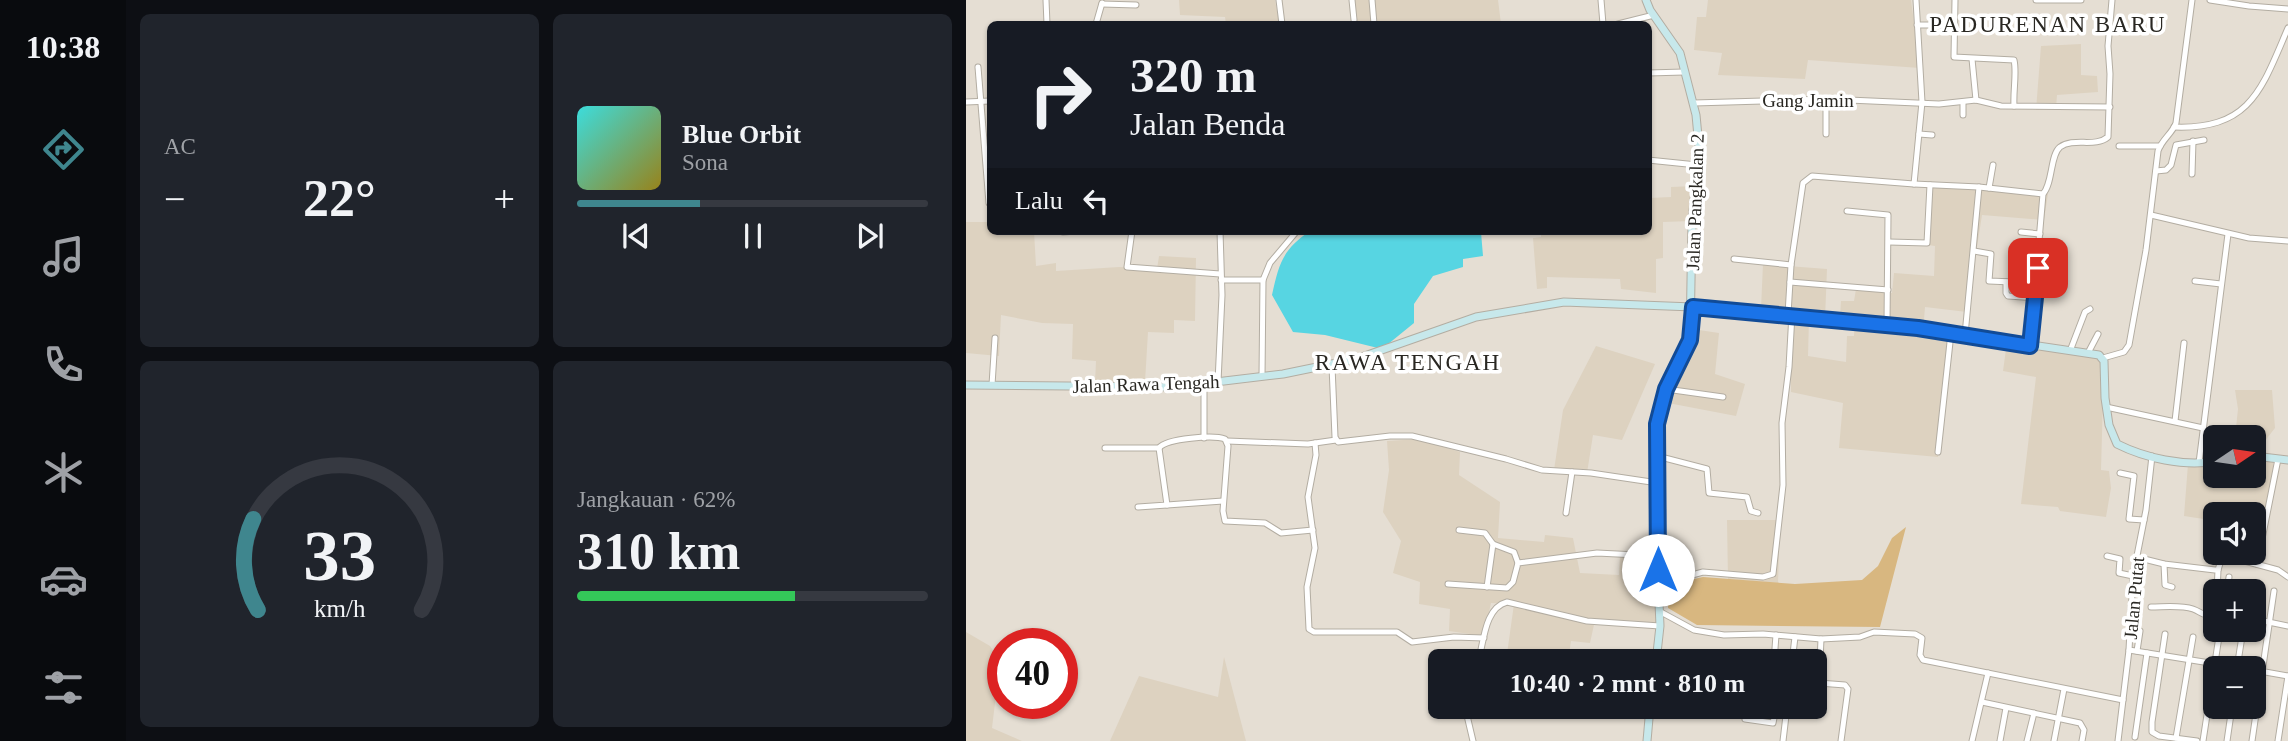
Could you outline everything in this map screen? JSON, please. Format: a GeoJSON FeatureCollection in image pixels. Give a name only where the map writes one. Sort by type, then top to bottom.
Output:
{"type":"FeatureCollection","features":[{"type":"Feature","properties":{"kind":"street"},"geometry":{"type":"LineString","coordinates":[[1046,0],[1047,21]]}},
{"type":"Feature","properties":{"kind":"street"},"geometry":{"type":"LineString","coordinates":[[1279,0],[1282,21]]}},
{"type":"Feature","properties":{"kind":"street"},"geometry":{"type":"LineString","coordinates":[[1352,0],[1354,20]]}},
{"type":"Feature","properties":{"kind":"street"},"geometry":{"type":"LineString","coordinates":[[1373,0],[1374,21]]}},
{"type":"Feature","properties":{"kind":"street"},"geometry":{"type":"LineString","coordinates":[[1601,0],[1603,21]]}},
{"type":"Feature","properties":{"kind":"street","name":"Jalan Pangkalan 2"},"geometry":{"type":"LineString","coordinates":[[1646,0],[1680,53],[1698,130],[1691,252],[1693,307],[1690,340],[1666,389],[1657,424],[1660,626],[1657,649]]}},
{"type":"Feature","properties":{"kind":"street"},"geometry":{"type":"LineString","coordinates":[[1914,184],[1922,102],[1916,0]]}},
{"type":"Feature","properties":{"kind":"street"},"geometry":{"type":"LineString","coordinates":[[1955,0],[1954,57],[2015,61],[2014,106]]}},
{"type":"Feature","properties":{"kind":"street"},"geometry":{"type":"LineString","coordinates":[[2036,0],[2081,0]]}},
{"type":"Feature","properties":{"kind":"street"},"geometry":{"type":"LineString","coordinates":[[2030,346],[2043,194],[2050,180],[2055,153],[2069,144],[2106,140],[2108,137],[2108,46],[2112,0]]}},
{"type":"Feature","properties":{"kind":"street"},"geometry":{"type":"LineString","coordinates":[[2192,0],[2174,127],[2160,146],[2128,349],[2103,358],[2106,407],[2109,425],[2117,444],[2152,456],[2203,463]]}},
{"type":"Feature","properties":{"kind":"street"},"geometry":{"type":"LineString","coordinates":[[2210,0],[2288,9]]}},
{"type":"Feature","properties":{"kind":"street"},"geometry":{"type":"LineString","coordinates":[[1097,21],[1102,2],[1136,5]]}},
{"type":"Feature","properties":{"kind":"street"},"geometry":{"type":"LineString","coordinates":[[1630,21],[1654,15]]}},
{"type":"Feature","properties":{"kind":"street"},"geometry":{"type":"LineString","coordinates":[[1917,25],[1955,25]]}},
{"type":"Feature","properties":{"kind":"street"},"geometry":{"type":"LineString","coordinates":[[2174,127],[2219,122],[2252,102],[2288,28]]}},
{"type":"Feature","properties":{"kind":"street"},"geometry":{"type":"LineString","coordinates":[[1972,59],[1976,100]]}},
{"type":"Feature","properties":{"kind":"street"},"geometry":{"type":"LineString","coordinates":[[978,67],[987,174]]}},
{"type":"Feature","properties":{"kind":"street"},"geometry":{"type":"LineString","coordinates":[[1652,73],[1684,72]]}},
{"type":"Feature","properties":{"kind":"street"},"geometry":{"type":"LineString","coordinates":[[1826,99],[1826,134]]}},
{"type":"Feature","properties":{"kind":"street","name":"Gang Jamin"},"geometry":{"type":"LineString","coordinates":[[1693,103],[1826,99],[1939,104],[1976,100],[1997,106],[2110,107]]}},
{"type":"Feature","properties":{"kind":"street"},"geometry":{"type":"LineString","coordinates":[[966,102],[987,101]]}},
{"type":"Feature","properties":{"kind":"street"},"geometry":{"type":"LineString","coordinates":[[1963,102],[1963,115]]}},
{"type":"Feature","properties":{"kind":"street"},"geometry":{"type":"LineString","coordinates":[[1919,134],[1933,135]]}},
{"type":"Feature","properties":{"kind":"street"},"geometry":{"type":"LineString","coordinates":[[2157,171],[2166,170],[2171,165],[2176,145],[2204,140]]}},
{"type":"Feature","properties":{"kind":"street"},"geometry":{"type":"LineString","coordinates":[[2192,174],[2193,142]]}},
{"type":"Feature","properties":{"kind":"street"},"geometry":{"type":"LineString","coordinates":[[2119,146],[2160,146]]}},
{"type":"Feature","properties":{"kind":"street"},"geometry":{"type":"LineString","coordinates":[[1652,160],[1698,165]]}},
{"type":"Feature","properties":{"kind":"street"},"geometry":{"type":"LineString","coordinates":[[1989,188],[1993,165]]}},
{"type":"Feature","properties":{"kind":"street"},"geometry":{"type":"LineString","coordinates":[[1659,584],[1703,572],[1763,577],[1773,574],[1783,485],[1782,423],[1788,380],[1791,265],[1807,178],[1812,176],[1979,187],[2043,194]]}},
{"type":"Feature","properties":{"kind":"street"},"geometry":{"type":"LineString","coordinates":[[1889,242],[1927,243],[1930,185]]}},
{"type":"Feature","properties":{"kind":"street"},"geometry":{"type":"LineString","coordinates":[[1965,335],[1979,187]]}},
{"type":"Feature","properties":{"kind":"street"},"geometry":{"type":"LineString","coordinates":[[1847,211],[1887,214],[1887,325]]}},
{"type":"Feature","properties":{"kind":"street"},"geometry":{"type":"LineString","coordinates":[[2151,215],[2228,234],[2288,241]]}},
{"type":"Feature","properties":{"kind":"street"},"geometry":{"type":"LineString","coordinates":[[2021,232],[2040,234]]}},
{"type":"Feature","properties":{"kind":"street"},"geometry":{"type":"LineString","coordinates":[[2203,425],[2228,234]]}},
{"type":"Feature","properties":{"kind":"street"},"geometry":{"type":"LineString","coordinates":[[1131,235],[1127,267],[1263,280]]}},
{"type":"Feature","properties":{"kind":"street"},"geometry":{"type":"LineString","coordinates":[[1218,382],[1220,235]]}},
{"type":"Feature","properties":{"kind":"street"},"geometry":{"type":"LineString","coordinates":[[1262,376],[1263,280],[1270,263],[1294,235]]}},
{"type":"Feature","properties":{"kind":"street"},"geometry":{"type":"LineString","coordinates":[[1974,251],[1991,254],[1989,281],[2037,284]]}},
{"type":"Feature","properties":{"kind":"street"},"geometry":{"type":"LineString","coordinates":[[1734,259],[1791,265]]}},
{"type":"Feature","properties":{"kind":"street"},"geometry":{"type":"LineString","coordinates":[[2196,281],[2221,284]]}},
{"type":"Feature","properties":{"kind":"street"},"geometry":{"type":"LineString","coordinates":[[1790,282],[1888,290]]}},
{"type":"Feature","properties":{"kind":"street"},"geometry":{"type":"LineString","coordinates":[[2006,282],[2008,296],[2036,298]]}},
{"type":"Feature","properties":{"kind":"street","name":"Jalan Rawa Tengah"},"geometry":{"type":"LineString","coordinates":[[966,385],[1155,387],[1262,376],[1332,366],[1476,317],[1554,303],[1693,307],[1790,314],[1951,333],[2088,353],[2103,358]]}},
{"type":"Feature","properties":{"kind":"street"},"geometry":{"type":"LineString","coordinates":[[2070,351],[2085,312],[2090,309]]}},
{"type":"Feature","properties":{"kind":"street"},"geometry":{"type":"LineString","coordinates":[[1938,452],[1951,333]]}},
{"type":"Feature","properties":{"kind":"street"},"geometry":{"type":"LineString","coordinates":[[2088,353],[2098,334]]}},
{"type":"Feature","properties":{"kind":"street"},"geometry":{"type":"LineString","coordinates":[[992,385],[995,338]]}},
{"type":"Feature","properties":{"kind":"street"},"geometry":{"type":"LineString","coordinates":[[2175,421],[2184,343]]}},
{"type":"Feature","properties":{"kind":"street"},"geometry":{"type":"LineString","coordinates":[[1332,366],[1336,440]]}},
{"type":"Feature","properties":{"kind":"street"},"geometry":{"type":"LineString","coordinates":[[1204,384],[1204,438]]}},
{"type":"Feature","properties":{"kind":"street"},"geometry":{"type":"LineString","coordinates":[[1666,389],[1723,397]]}},
{"type":"Feature","properties":{"kind":"street"},"geometry":{"type":"LineString","coordinates":[[2106,407],[2203,428],[2199,463]]}},
{"type":"Feature","properties":{"kind":"street"},"geometry":{"type":"LineString","coordinates":[[1105,449],[1159,448],[1166,442],[1222,437],[1227,441],[1315,443],[1412,436],[1542,470],[1658,483]]}},
{"type":"Feature","properties":{"kind":"street"},"geometry":{"type":"LineString","coordinates":[[1227,441],[1223,501],[1223,516],[1226,521],[1257,521],[1272,526],[1281,533],[1313,530]]}},
{"type":"Feature","properties":{"kind":"street"},"geometry":{"type":"LineString","coordinates":[[1315,443],[1316,455],[1308,497],[1315,548],[1307,587],[1307,625],[1311,631],[1397,632],[1412,642],[1454,636],[1484,638]]}},
{"type":"Feature","properties":{"kind":"street"},"geometry":{"type":"LineString","coordinates":[[1159,448],[1167,505]]}},
{"type":"Feature","properties":{"kind":"street"},"geometry":{"type":"LineString","coordinates":[[1657,456],[1707,469],[1709,493],[1747,497],[1751,511],[1758,513]]}},
{"type":"Feature","properties":{"kind":"street","name":"Jalan Putat"},"geometry":{"type":"LineString","coordinates":[[2118,741],[2129,650],[2133,576],[2144,520],[2152,456]]}},
{"type":"Feature","properties":{"kind":"street"},"geometry":{"type":"LineString","coordinates":[[2266,458],[2288,460]]}},
{"type":"Feature","properties":{"kind":"street"},"geometry":{"type":"LineString","coordinates":[[2266,519],[2278,459]]}},
{"type":"Feature","properties":{"kind":"street"},"geometry":{"type":"LineString","coordinates":[[1566,513],[1572,472]]}},
{"type":"Feature","properties":{"kind":"street"},"geometry":{"type":"LineString","coordinates":[[2120,473],[2134,476],[2129,519],[2144,520]]}},
{"type":"Feature","properties":{"kind":"street"},"geometry":{"type":"LineString","coordinates":[[1138,507],[1223,501]]}},
{"type":"Feature","properties":{"kind":"street"},"geometry":{"type":"LineString","coordinates":[[1448,584],[1507,588],[1518,563],[1514,552],[1493,544],[1485,533],[1459,530]]}},
{"type":"Feature","properties":{"kind":"street"},"geometry":{"type":"LineString","coordinates":[[1488,587],[1493,544]]}},
{"type":"Feature","properties":{"kind":"street"},"geometry":{"type":"LineString","coordinates":[[1518,563],[1597,553],[1657,556]]}},
{"type":"Feature","properties":{"kind":"street"},"geometry":{"type":"LineString","coordinates":[[2107,555],[2120,559],[2119,573],[2133,576]]}},
{"type":"Feature","properties":{"kind":"street"},"geometry":{"type":"LineString","coordinates":[[2136,557],[2164,564],[2218,570]]}},
{"type":"Feature","properties":{"kind":"street"},"geometry":{"type":"LineString","coordinates":[[2164,564],[2165,585],[2172,587]]}},
{"type":"Feature","properties":{"kind":"street"},"geometry":{"type":"LineString","coordinates":[[2218,579],[2219,565]]}},
{"type":"Feature","properties":{"kind":"street"},"geometry":{"type":"LineString","coordinates":[[2260,565],[2278,570],[2288,577]]}},
{"type":"Feature","properties":{"kind":"street"},"geometry":{"type":"LineString","coordinates":[[2265,656],[2274,591]]}},
{"type":"Feature","properties":{"kind":"street"},"geometry":{"type":"LineString","coordinates":[[1481,649],[1491,614],[1499,604],[1507,602],[1587,621],[1660,626]]}},
{"type":"Feature","properties":{"kind":"street"},"geometry":{"type":"LineString","coordinates":[[2151,607],[2193,609],[2203,615]]}},
{"type":"Feature","properties":{"kind":"street"},"geometry":{"type":"LineString","coordinates":[[1659,611],[1688,627],[1709,633],[1822,639],[1860,637],[1874,632],[1915,634],[1922,638],[1920,655],[1923,660],[2123,701]]}},
{"type":"Feature","properties":{"kind":"street"},"geometry":{"type":"LineString","coordinates":[[2266,622],[2288,626]]}},
{"type":"Feature","properties":{"kind":"street"},"geometry":{"type":"LineString","coordinates":[[2137,652],[2140,631]]}},
{"type":"Feature","properties":{"kind":"street"},"geometry":{"type":"LineString","coordinates":[[2165,634],[2151,728],[2154,734],[2200,741],[2204,719]]}},
{"type":"Feature","properties":{"kind":"street"},"geometry":{"type":"LineString","coordinates":[[1775,649],[1776,635]]}},
{"type":"Feature","properties":{"kind":"street"},"geometry":{"type":"LineString","coordinates":[[1794,649],[1795,637]]}},
{"type":"Feature","properties":{"kind":"street"},"geometry":{"type":"LineString","coordinates":[[2176,738],[2193,637]]}},
{"type":"Feature","properties":{"kind":"street"},"geometry":{"type":"LineString","coordinates":[[1822,639],[1819,683],[1845,685],[1848,689],[1841,741]]}},
{"type":"Feature","properties":{"kind":"street"},"geometry":{"type":"LineString","coordinates":[[2129,650],[2203,662]]}},
{"type":"Feature","properties":{"kind":"street"},"geometry":{"type":"LineString","coordinates":[[2135,737],[2147,653]]}},
{"type":"Feature","properties":{"kind":"street"},"geometry":{"type":"LineString","coordinates":[[2266,672],[2288,676],[2278,741]]}},
{"type":"Feature","properties":{"kind":"street"},"geometry":{"type":"LineString","coordinates":[[1972,741],[1988,673]]}},
{"type":"Feature","properties":{"kind":"street"},"geometry":{"type":"LineString","coordinates":[[2054,741],[2064,689]]}},
{"type":"Feature","properties":{"kind":"street"},"geometry":{"type":"LineString","coordinates":[[1982,702],[2059,718],[2083,726],[2081,741]]}},
{"type":"Feature","properties":{"kind":"street"},"geometry":{"type":"LineString","coordinates":[[2000,741],[2007,708]]}},
{"type":"Feature","properties":{"kind":"street"},"geometry":{"type":"LineString","coordinates":[[2027,741],[2034,713]]}},
{"type":"Feature","properties":{"kind":"street"},"geometry":{"type":"LineString","coordinates":[[1468,719],[1473,741]]}},
{"type":"Feature","properties":{"kind":"street"},"geometry":{"type":"LineString","coordinates":[[1647,741],[1649,719]]}},
{"type":"Feature","properties":{"kind":"street"},"geometry":{"type":"LineString","coordinates":[[1745,719],[1773,723],[1772,719]]}},
{"type":"Feature","properties":{"kind":"street"},"geometry":{"type":"LineString","coordinates":[[1783,741],[1786,719]]}},
{"type":"Feature","properties":{"kind":"street"},"geometry":{"type":"LineString","coordinates":[[2227,741],[2230,719]]}},
{"type":"Feature","properties":{"kind":"street"},"geometry":{"type":"LineString","coordinates":[[2252,741],[2255,719]]}},
{"type":"Feature","properties":{"kind":"shaded area"},"geometry":{"type":"Polygon","coordinates":[[[1179,0],[1275,0],[1279,21],[1226,21],[1225,17],[1180,15],[1179,0]]]}},
{"type":"Feature","properties":{"kind":"shaded area"},"geometry":{"type":"Polygon","coordinates":[[[1350,0],[1498,0],[1501,21],[1352,21],[1350,0]]]}},
{"type":"Feature","properties":{"kind":"shaded area"},"geometry":{"type":"Polygon","coordinates":[[[1708,0],[1911,0],[1920,68],[1808,60],[1805,79],[1718,75],[1722,53],[1694,50],[1697,17],[1706,17],[1708,0]]]}},
{"type":"Feature","properties":{"kind":"shaded area"},"geometry":{"type":"Polygon","coordinates":[[[2081,44],[2081,75],[2097,76],[2098,92],[2057,95],[2056,108],[2036,110],[2041,46],[2081,44]]]}},
{"type":"Feature","properties":{"kind":"shaded area"},"geometry":{"type":"Polygon","coordinates":[[[1933,183],[2048,194],[2044,220],[1982,215],[1967,312],[1925,307],[1923,332],[1953,338],[1938,457],[1839,448],[1843,403],[1791,392],[1791,313],[1761,309],[1763,264],[1827,269],[1825,319],[1809,319],[1808,356],[1846,362],[1847,336],[1854,336],[1855,319],[1840,317],[1841,301],[1854,301],[1856,289],[1892,293],[1894,273],[1934,276],[1935,246],[1928,245],[1933,183]]]}},
{"type":"Feature","properties":{"kind":"shaded area"},"geometry":{"type":"Polygon","coordinates":[[[1695,186],[1691,221],[1663,222],[1663,258],[1656,259],[1656,293],[1621,289],[1620,279],[1547,277],[1547,288],[1537,289],[1533,238],[1541,235],[1652,235],[1652,198],[1671,197],[1671,187],[1695,186]]]}},
{"type":"Feature","properties":{"kind":"shaded area"},"geometry":{"type":"Polygon","coordinates":[[[966,222],[987,222],[987,235],[1034,235],[1036,266],[1056,263],[1056,271],[1119,267],[1157,269],[1159,256],[1196,258],[1195,321],[1174,320],[1174,333],[1148,332],[1145,382],[1095,383],[1096,361],[1072,359],[1073,324],[1042,323],[1001,315],[999,356],[966,353],[966,222]]]}},
{"type":"Feature","properties":{"kind":"shaded area"},"geometry":{"type":"Polygon","coordinates":[[[1699,330],[1719,333],[1715,374],[1745,384],[1736,416],[1668,403],[1677,373],[1688,363],[1699,330]]]}},
{"type":"Feature","properties":{"kind":"shaded area"},"geometry":{"type":"Polygon","coordinates":[[[2007,342],[2097,356],[2104,361],[2101,470],[2109,471],[2111,488],[2106,517],[2060,511],[2058,507],[2021,504],[2036,377],[2003,371],[2007,342]]]}},
{"type":"Feature","properties":{"kind":"shaded area"},"geometry":{"type":"Polygon","coordinates":[[[1596,346],[1655,364],[1622,440],[1593,435],[1587,473],[1554,470],[1563,410],[1596,346]]]}},
{"type":"Feature","properties":{"kind":"shaded area"},"geometry":{"type":"Polygon","coordinates":[[[2235,390],[2272,390],[2275,428],[2266,440],[2266,425],[2236,425],[2238,409],[2235,390]]]}},
{"type":"Feature","properties":{"kind":"shaded area"},"geometry":{"type":"Polygon","coordinates":[[[1419,439],[1460,452],[1459,475],[1500,502],[1498,538],[1544,542],[1545,535],[1573,538],[1580,573],[1619,575],[1620,556],[1641,557],[1641,577],[1655,576],[1657,623],[1595,620],[1590,643],[1571,641],[1570,649],[1508,649],[1514,604],[1491,603],[1484,636],[1449,631],[1450,609],[1419,604],[1420,582],[1393,573],[1401,541],[1383,512],[1389,470],[1387,441],[1419,439]]]}},
{"type":"Feature","properties":{"kind":"shaded area"},"geometry":{"type":"Polygon","coordinates":[[[2266,453],[2274,455],[2269,514],[2266,514],[2266,502],[2203,502],[2203,519],[2184,516],[2188,464],[2203,465],[2203,488],[2266,488],[2266,453]]]}},
{"type":"Feature","properties":{"kind":"shaded area"},"geometry":{"type":"Polygon","coordinates":[[[1727,520],[1780,520],[1778,583],[1728,579],[1727,520]]]}},
{"type":"Feature","properties":{"kind":"shaded area"},"geometry":{"type":"Polygon","coordinates":[[[1906,527],[1880,627],[1697,625],[1668,608],[1668,585],[1703,577],[1795,584],[1862,580],[1878,566],[1892,538],[1906,527]]]}},
{"type":"Feature","properties":{"kind":"shaded area"},"geometry":{"type":"Polygon","coordinates":[[[966,632],[987,644],[987,719],[993,719],[992,728],[1022,741],[966,741],[966,632]]]}},
{"type":"Feature","properties":{"kind":"shaded area"},"geometry":{"type":"Polygon","coordinates":[[[1224,657],[1246,741],[1110,741],[1139,676],[1218,697],[1224,657]]]}},
{"type":"Feature","properties":{"kind":"water"},"geometry":{"type":"Polygon","coordinates":[[[1305,235],[1481,235],[1483,256],[1463,259],[1463,267],[1433,276],[1414,304],[1414,323],[1382,349],[1325,335],[1293,332],[1272,295],[1283,258],[1305,235]]]}},
{"type":"Feature","properties":{"kind":"district","name":"PADURENAN BARU"},"geometry":{"type":"Point","coordinates":[2048,24]}},
{"type":"Feature","properties":{"kind":"district","name":"RAWA TENGAH"},"geometry":{"type":"Point","coordinates":[1408,362]}},
{"type":"Feature","properties":{"kind":"route"},"geometry":{"type":"LineString","coordinates":[[1658,570],[1657,424],[1666,389],[1690,340],[1693,307],[1792,314],[1918,328],[2030,346],[2038,268]]}}]}
